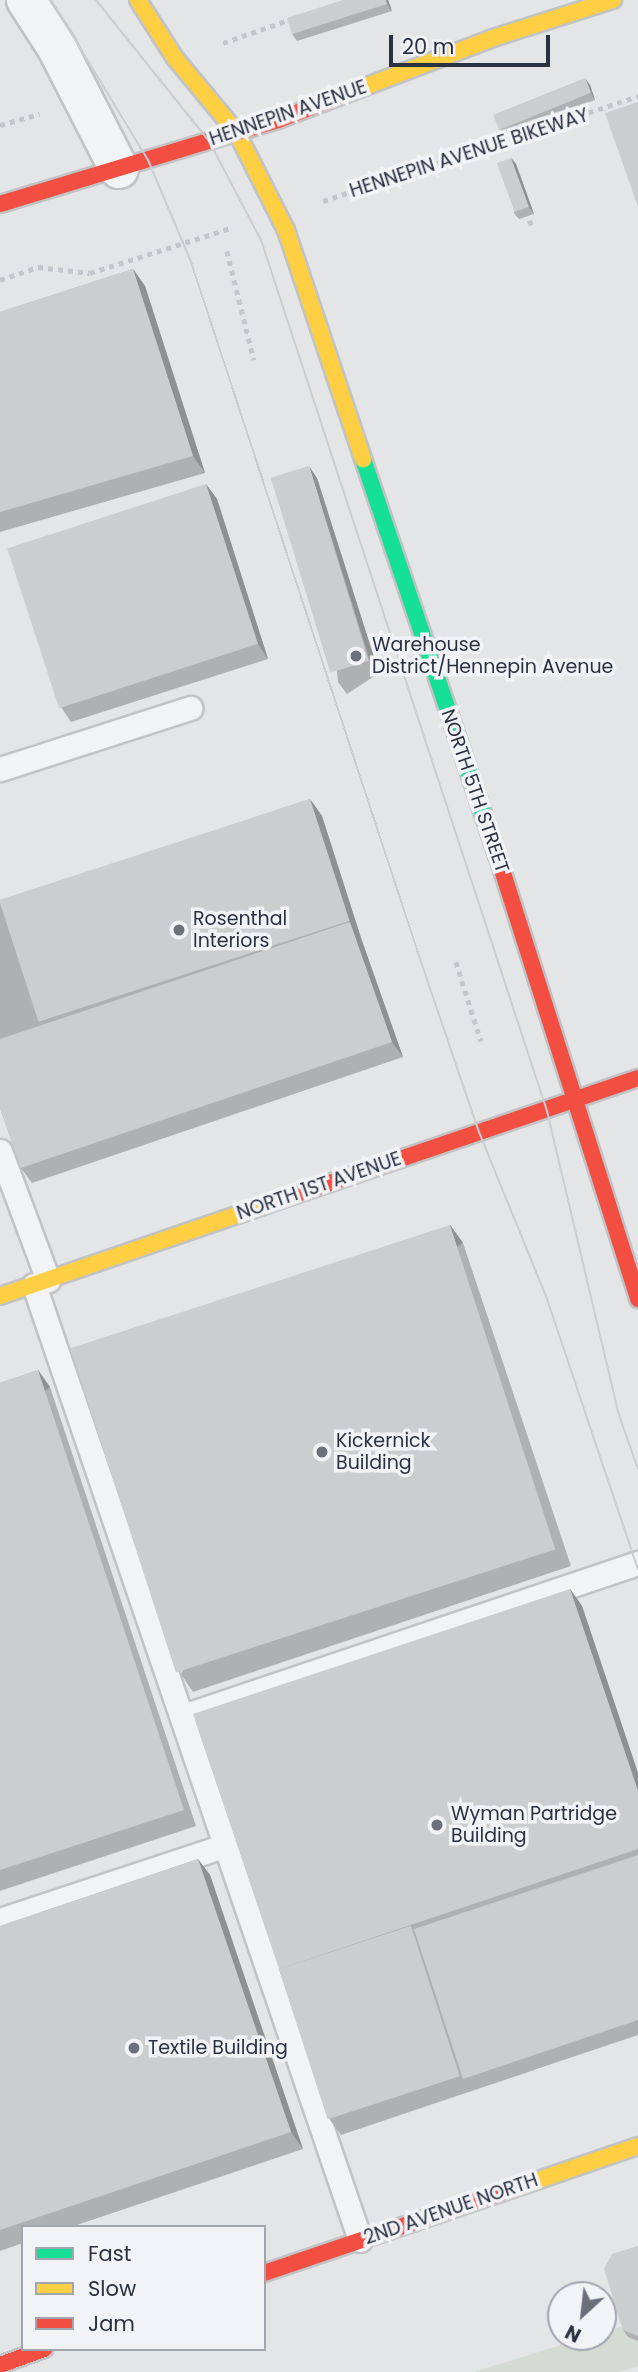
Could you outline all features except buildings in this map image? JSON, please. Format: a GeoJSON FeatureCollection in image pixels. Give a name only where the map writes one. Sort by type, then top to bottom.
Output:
{"type":"FeatureCollection","features":[{"type":"Feature","properties":{"kind":"street"},"geometry":{"type":"LineString","coordinates":[[26,0],[57,48],[120,169]]}},
{"type":"Feature","properties":{"kind":"street","name":"NORTH 5TH STREET"},"geometry":{"type":"LineString","coordinates":[[138,0],[175,58],[237,133],[286,230],[549,1010],[638,1299]]}},
{"type":"Feature","properties":{"kind":"street","name":"HENNEPIN AVENUE"},"geometry":{"type":"LineString","coordinates":[[0,204],[237,133],[587,4],[613,0]]}},
{"type":"Feature","properties":{"kind":"street","name":"NORTH 1ST AVENUE"},"geometry":{"type":"LineString","coordinates":[[0,1296],[638,1078]]}},
{"type":"Feature","properties":{"kind":"street","name":"2ND AVENUE NORTH"},"geometry":{"type":"LineString","coordinates":[[266,2272],[638,2147]]}},
{"type":"Feature","properties":{"kind":"street"},"geometry":{"type":"LineString","coordinates":[[0,2365],[38,2351]]}},
{"type":"Feature","properties":{"kind":"lane"},"geometry":{"type":"LineString","coordinates":[[0,769],[190,708]]}},
{"type":"Feature","properties":{"kind":"lane"},"geometry":{"type":"LineString","coordinates":[[0,1151],[183,1716],[360,2240]]}},
{"type":"Feature","properties":{"kind":"lane"},"geometry":{"type":"LineString","coordinates":[[183,1716],[638,1563]]}},
{"type":"Feature","properties":{"kind":"lane"},"geometry":{"type":"LineString","coordinates":[[0,1920],[227,1845]]}},
{"type":"Feature","properties":{"kind":"path"},"geometry":{"type":"LineString","coordinates":[[212,47],[295,17]]}},
{"type":"Feature","properties":{"kind":"path","name":"HENNEPIN AVENUE BIKEWAY"},"geometry":{"type":"LineString","coordinates":[[319,202],[638,96]]}},
{"type":"Feature","properties":{"kind":"path"},"geometry":{"type":"LineString","coordinates":[[0,125],[41,113]]}},
{"type":"Feature","properties":{"kind":"path"},"geometry":{"type":"LineString","coordinates":[[523,204],[532,227]]}},
{"type":"Feature","properties":{"kind":"path"},"geometry":{"type":"LineString","coordinates":[[227,251],[254,360]]}},
{"type":"Feature","properties":{"kind":"path"},"geometry":{"type":"LineString","coordinates":[[0,280],[38,267],[90,273],[160,252]]}},
{"type":"Feature","properties":{"kind":"path"},"geometry":{"type":"LineString","coordinates":[[456,962],[481,1041]]}},
{"type":"Feature","properties":{"kind":"shaded area"},"geometry":{"type":"Polygon","coordinates":[[[624,2326],[628,2336],[638,2341],[638,2366],[618,2372],[474,2372],[547,2349],[617,2351],[617,2328],[624,2326]]]}},
{"type":"Feature","properties":{"kind":"tram line"},"geometry":{"type":"LineString","coordinates":[[51,0],[148,160],[191,262],[479,1132],[547,1299],[638,1569]]}},
{"type":"Feature","properties":{"kind":"tram line"},"geometry":{"type":"LineString","coordinates":[[96,0],[209,141],[261,240],[547,1111],[618,1412],[638,1469]]}},
{"type":"Feature","properties":{"kind":"traffic: fast"},"geometry":{"type":"LineString","coordinates":[[363,459],[497,854]]}},
{"type":"Feature","properties":{"kind":"traffic: slow"},"geometry":{"type":"LineString","coordinates":[[138,0],[175,58],[237,133],[286,230],[363,459]]}},
{"type":"Feature","properties":{"kind":"traffic: slow"},"geometry":{"type":"LineString","coordinates":[[338,97],[493,38],[613,0]]}},
{"type":"Feature","properties":{"kind":"traffic: slow"},"geometry":{"type":"LineString","coordinates":[[0,1296],[268,1204]]}},
{"type":"Feature","properties":{"kind":"traffic: slow"},"geometry":{"type":"LineString","coordinates":[[524,2185],[638,2146]]}},
{"type":"Feature","properties":{"kind":"traffic: jam"},"geometry":{"type":"LineString","coordinates":[[0,204],[278,120],[338,97]]}},
{"type":"Feature","properties":{"kind":"traffic: jam"},"geometry":{"type":"LineString","coordinates":[[497,854],[638,1299]]}},
{"type":"Feature","properties":{"kind":"traffic: jam"},"geometry":{"type":"LineString","coordinates":[[268,1204],[638,1078]]}},
{"type":"Feature","properties":{"kind":"traffic: jam"},"geometry":{"type":"LineString","coordinates":[[266,2272],[524,2185]]}},
{"type":"Feature","properties":{"kind":"traffic: jam"},"geometry":{"type":"LineString","coordinates":[[0,2365],[38,2351]]}},
{"type":"Feature","properties":{"kind":"place","name":"Warehouse District/Hennepin Avenue"},"geometry":{"type":"Point","coordinates":[356,656]}},
{"type":"Feature","properties":{"kind":"place","name":"Rosenthal Interiors"},"geometry":{"type":"Point","coordinates":[179,930]}},
{"type":"Feature","properties":{"kind":"place","name":"Kickernick Building"},"geometry":{"type":"Point","coordinates":[322,1452]}},
{"type":"Feature","properties":{"kind":"place","name":"Wyman Partridge Building"},"geometry":{"type":"Point","coordinates":[437,1825]}},
{"type":"Feature","properties":{"kind":"place","name":"Textile Building"},"geometry":{"type":"Point","coordinates":[134,2048]}}]}
